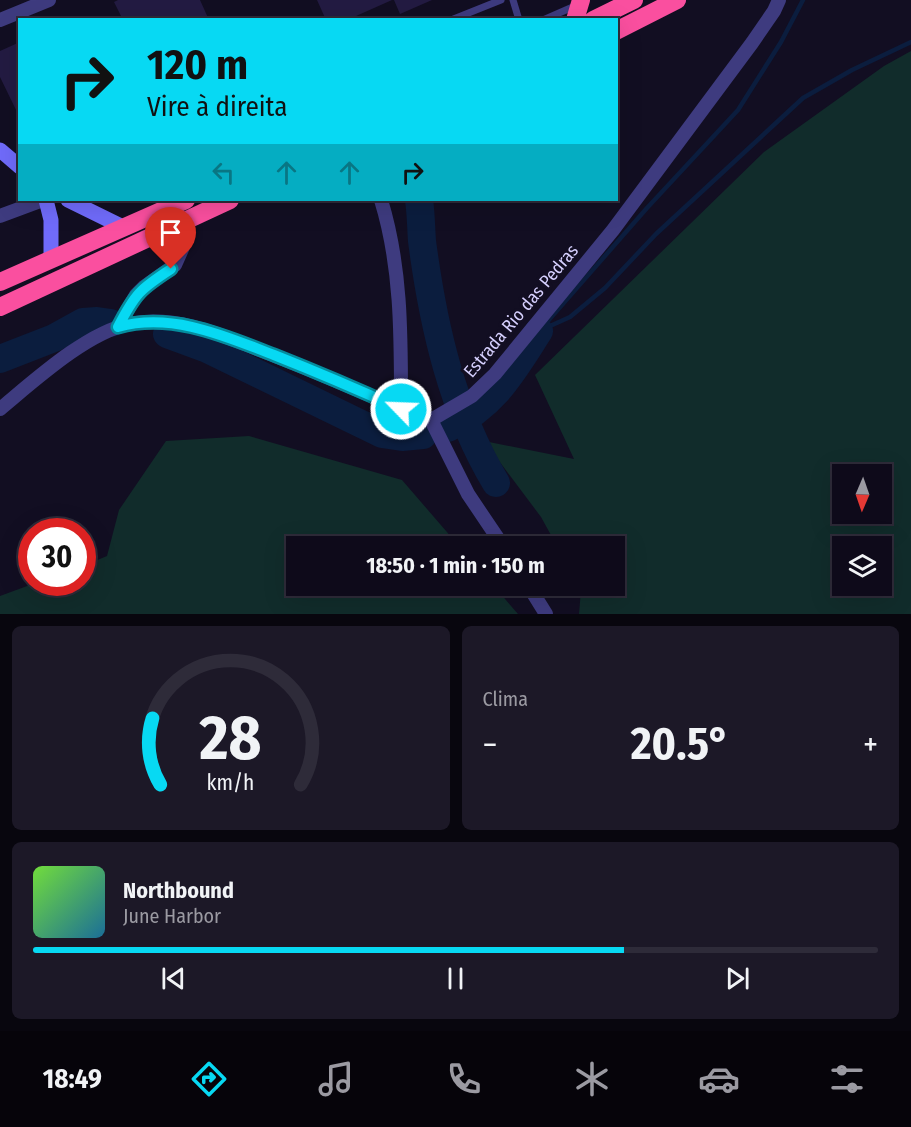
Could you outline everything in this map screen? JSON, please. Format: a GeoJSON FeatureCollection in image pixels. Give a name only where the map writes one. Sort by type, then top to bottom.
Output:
{"type":"FeatureCollection","features":[{"type":"Feature","properties":{"kind":"highway"},"geometry":{"type":"LineString","coordinates":[[597,18],[634,0]]}},
{"type":"Feature","properties":{"kind":"highway"},"geometry":{"type":"LineString","coordinates":[[618,30],[677,0]]}},
{"type":"Feature","properties":{"kind":"highway"},"geometry":{"type":"LineString","coordinates":[[0,282],[184,201]]}},
{"type":"Feature","properties":{"kind":"highway"},"geometry":{"type":"LineString","coordinates":[[0,307],[228,201]]}},
{"type":"Feature","properties":{"kind":"street"},"geometry":{"type":"LineString","coordinates":[[0,20],[49,0]]}},
{"type":"Feature","properties":{"kind":"street","name":"Estrada Rio das Pedras"},"geometry":{"type":"LineString","coordinates":[[431,420],[472,396],[495,374],[613,230],[752,43],[774,11],[778,0]]}},
{"type":"Feature","properties":{"kind":"street"},"geometry":{"type":"LineString","coordinates":[[0,150],[18,165]]}},
{"type":"Feature","properties":{"kind":"street"},"geometry":{"type":"LineString","coordinates":[[0,216],[41,201]]}},
{"type":"Feature","properties":{"kind":"street"},"geometry":{"type":"LineString","coordinates":[[44,201],[51,220],[51,259]]}},
{"type":"Feature","properties":{"kind":"street"},"geometry":{"type":"LineString","coordinates":[[70,201],[125,228]]}},
{"type":"Feature","properties":{"kind":"street"},"geometry":{"type":"LineString","coordinates":[[381,201],[399,287],[401,409]]}},
{"type":"Feature","properties":{"kind":"street"},"geometry":{"type":"LineString","coordinates":[[118,327],[136,295],[175,265],[181,256],[187,219]]}},
{"type":"Feature","properties":{"kind":"street"},"geometry":{"type":"LineString","coordinates":[[0,409],[73,351],[118,327],[162,322],[207,330],[315,371],[401,409],[413,417],[431,420],[468,494],[496,536]]}},
{"type":"Feature","properties":{"kind":"street"},"geometry":{"type":"LineString","coordinates":[[535,596],[546,614]]}},
{"type":"Feature","properties":{"kind":"lane"},"geometry":{"type":"LineString","coordinates":[[456,18],[501,0]]}},
{"type":"Feature","properties":{"kind":"lane"},"geometry":{"type":"LineString","coordinates":[[513,0],[518,18]]}},
{"type":"Feature","properties":{"kind":"lane"},"geometry":{"type":"LineString","coordinates":[[549,18],[579,8]]}},
{"type":"Feature","properties":{"kind":"green space"},"geometry":{"type":"Polygon","coordinates":[[[911,51],[911,614],[579,614],[580,596],[625,596],[625,536],[551,536],[541,517],[484,441],[574,459],[535,375],[764,152],[884,66],[911,51]]]}},
{"type":"Feature","properties":{"kind":"green space"},"geometry":{"type":"Polygon","coordinates":[[[249,436],[402,480],[450,536],[286,536],[286,596],[502,596],[518,614],[0,614],[0,596],[18,589],[18,596],[96,596],[96,561],[107,556],[119,510],[166,441],[249,436]]]}},
{"type":"Feature","properties":{"kind":"building"},"geometry":{"type":"Polygon","coordinates":[[[118,0],[200,0],[208,18],[122,18],[114,2],[118,0]]]}},
{"type":"Feature","properties":{"kind":"building"},"geometry":{"type":"Polygon","coordinates":[[[317,0],[392,0],[352,18],[325,18],[317,0]]]}},
{"type":"Feature","properties":{"kind":"building"},"geometry":{"type":"Polygon","coordinates":[[[394,0],[432,0],[400,14],[394,0]]]}},
{"type":"Feature","properties":{"kind":"building"},"geometry":{"type":"Polygon","coordinates":[[[18,43],[17,112],[0,77],[0,51],[18,43]]]}},
{"type":"Feature","properties":{"kind":"waterway"},"geometry":{"type":"LineString","coordinates":[[540,330],[647,208],[738,110],[781,42],[803,0]]}},
{"type":"Feature","properties":{"kind":"waterway"},"geometry":{"type":"LineString","coordinates":[[539,331],[570,317],[605,288],[656,234],[803,98],[852,70],[911,42]]}},
{"type":"Feature","properties":{"kind":"waterway"},"geometry":{"type":"LineString","coordinates":[[419,201],[422,241],[432,304],[447,366],[467,426],[496,483]]}},
{"type":"Feature","properties":{"kind":"waterway"},"geometry":{"type":"LineString","coordinates":[[0,359],[54,338],[83,322],[111,323]]}},
{"type":"Feature","properties":{"kind":"waterway"},"geometry":{"type":"LineString","coordinates":[[448,428],[478,409],[501,387],[539,331]]}},
{"type":"Feature","properties":{"kind":"waterway"},"geometry":{"type":"LineString","coordinates":[[167,334],[205,348],[382,434],[402,437],[423,435]]}},
{"type":"Feature","properties":{"kind":"route"},"geometry":{"type":"LineString","coordinates":[[171,269],[136,295],[118,327],[162,322],[207,330],[315,371],[401,409]]}}]}
